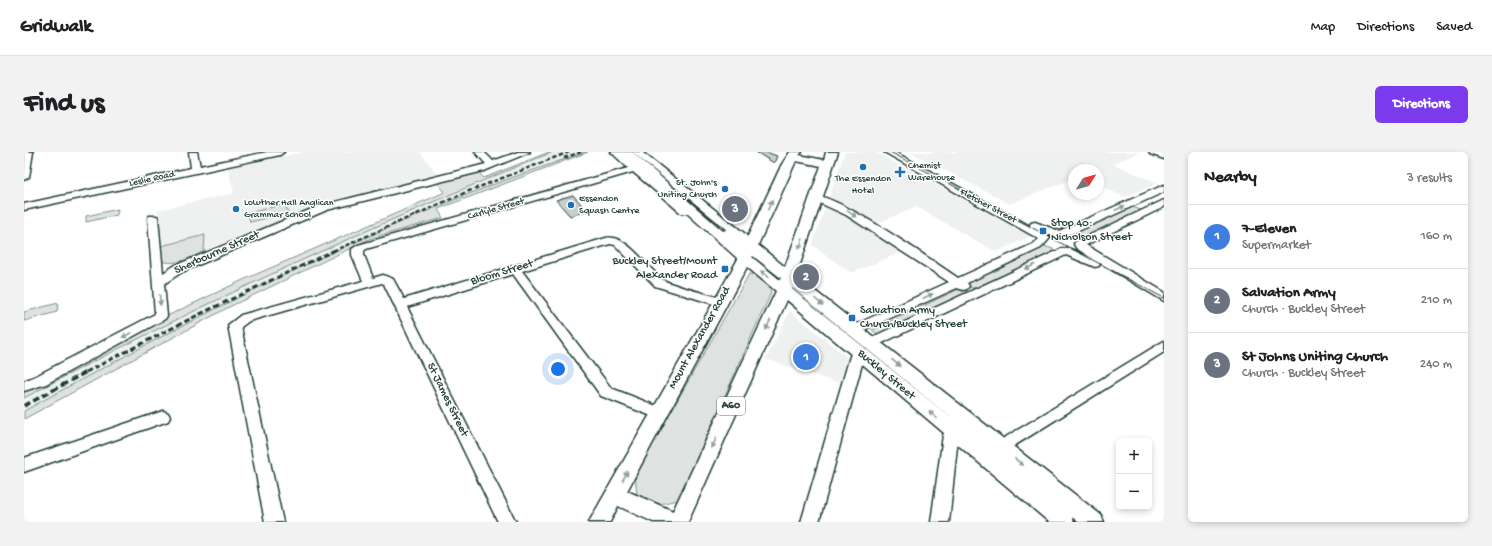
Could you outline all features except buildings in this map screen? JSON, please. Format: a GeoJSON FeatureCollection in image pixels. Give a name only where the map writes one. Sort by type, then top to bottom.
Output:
{"type":"FeatureCollection","features":[{"type":"Feature","properties":{"kind":"main road","name":"Buckley Street"},"geometry":{"type":"LineString","coordinates":[[625,152],[666,187],[848,333],[954,431],[993,452],[1094,522]]}},
{"type":"Feature","properties":{"kind":"main road","name":"A60"},"geometry":{"type":"LineString","coordinates":[[677,522],[786,283],[832,152]]}},
{"type":"Feature","properties":{"kind":"main road","name":"Mount Alexander Road"},"geometry":{"type":"LineString","coordinates":[[599,522],[748,252],[794,155]]}},
{"type":"Feature","properties":{"kind":"main road"},"geometry":{"type":"LineString","coordinates":[[794,155],[828,164]]}},
{"type":"Feature","properties":{"kind":"main road","name":"Buckley Street"},"geometry":{"type":"LineString","coordinates":[[666,187],[710,228],[748,252]]}},
{"type":"Feature","properties":{"kind":"main road","name":"Buckley Street"},"geometry":{"type":"LineString","coordinates":[[864,348],[969,422],[993,452],[1064,522]]}},
{"type":"Feature","properties":{"kind":"main road"},"geometry":{"type":"LineString","coordinates":[[954,431],[969,422]]}},
{"type":"Feature","properties":{"kind":"main road"},"geometry":{"type":"LineString","coordinates":[[614,495],[677,522]]}},
{"type":"Feature","properties":{"kind":"street"},"geometry":{"type":"LineString","coordinates":[[24,177],[29,152]]}},
{"type":"Feature","properties":{"kind":"street"},"geometry":{"type":"LineString","coordinates":[[194,152],[196,170]]}},
{"type":"Feature","properties":{"kind":"street","name":"Leslie Road"},"geometry":{"type":"LineString","coordinates":[[24,207],[280,152]]}},
{"type":"Feature","properties":{"kind":"street"},"geometry":{"type":"LineString","coordinates":[[479,152],[492,165]]}},
{"type":"Feature","properties":{"kind":"street","name":"Sherbourne Street"},"geometry":{"type":"LineString","coordinates":[[158,284],[163,278],[178,269],[323,208],[492,165],[526,152]]}},
{"type":"Feature","properties":{"kind":"street","name":"Buckley Street"},"geometry":{"type":"LineString","coordinates":[[615,152],[685,211],[710,228]]}},
{"type":"Feature","properties":{"kind":"street","name":"Buckley Street"},"geometry":{"type":"LineString","coordinates":[[636,152],[740,235],[748,252]]}},
{"type":"Feature","properties":{"kind":"street","name":"Fletcher Street"},"geometry":{"type":"LineString","coordinates":[[888,152],[1045,239],[1052,246],[1066,251]]}},
{"type":"Feature","properties":{"kind":"street","name":"Fletcher Street"},"geometry":{"type":"LineString","coordinates":[[897,152],[1028,221],[1071,238],[1080,245]]}},
{"type":"Feature","properties":{"kind":"street"},"geometry":{"type":"LineString","coordinates":[[1153,152],[1164,156]]}},
{"type":"Feature","properties":{"kind":"street","name":"Carlyle Street"},"geometry":{"type":"LineString","coordinates":[[369,282],[358,255],[358,249],[367,244],[635,169]]}},
{"type":"Feature","properties":{"kind":"street"},"geometry":{"type":"LineString","coordinates":[[848,333],[1038,245],[1048,234],[1058,234],[1070,231],[1164,188]]}},
{"type":"Feature","properties":{"kind":"street"},"geometry":{"type":"LineString","coordinates":[[817,198],[829,202],[850,213],[975,293]]}},
{"type":"Feature","properties":{"kind":"street"},"geometry":{"type":"LineString","coordinates":[[810,522],[864,348],[975,293],[1066,251],[1077,250],[1080,245],[1164,203]]}},
{"type":"Feature","properties":{"kind":"street"},"geometry":{"type":"LineString","coordinates":[[24,386],[41,380],[161,316],[153,218]]}},
{"type":"Feature","properties":{"kind":"street","name":"Bloom Street"},"geometry":{"type":"LineString","coordinates":[[399,305],[605,241],[617,242],[659,283],[720,302]]}},
{"type":"Feature","properties":{"kind":"street"},"geometry":{"type":"LineString","coordinates":[[1080,245],[1151,290]]}},
{"type":"Feature","properties":{"kind":"street"},"geometry":{"type":"LineString","coordinates":[[1066,251],[1164,297]]}},
{"type":"Feature","properties":{"kind":"street"},"geometry":{"type":"LineString","coordinates":[[158,266],[168,270],[178,269]]}},
{"type":"Feature","properties":{"kind":"street"},"geometry":{"type":"LineString","coordinates":[[514,269],[606,392],[659,413]]}},
{"type":"Feature","properties":{"kind":"street","name":"St James Street"},"geometry":{"type":"LineString","coordinates":[[369,282],[386,279],[507,522]]}},
{"type":"Feature","properties":{"kind":"street"},"geometry":{"type":"LineString","coordinates":[[274,522],[234,329],[236,322],[245,318],[369,282]]}},
{"type":"Feature","properties":{"kind":"street"},"geometry":{"type":"LineString","coordinates":[[993,452],[1164,346]]}},
{"type":"Feature","properties":{"kind":"street"},"geometry":{"type":"LineString","coordinates":[[24,465],[163,417]]}},
{"type":"Feature","properties":{"kind":"street"},"geometry":{"type":"LineString","coordinates":[[940,522],[951,435],[954,431]]}},
{"type":"Feature","properties":{"kind":"shaded area","name":"Lowther Hall Anglican Grammar School"},"geometry":{"type":"Polygon","coordinates":[[[303,152],[420,152],[438,175],[325,203],[180,263],[168,263],[163,260],[158,210],[234,193],[228,168],[303,152]]]}},
{"type":"Feature","properties":{"kind":"shaded area"},"geometry":{"type":"Polygon","coordinates":[[[549,152],[553,152],[418,208],[285,268],[154,331],[24,398],[24,389],[41,383],[167,316],[243,280],[445,192],[435,180],[477,171],[484,178],[549,152]]]}},
{"type":"Feature","properties":{"kind":"shaded area"},"geometry":{"type":"Polygon","coordinates":[[[553,152],[585,152],[440,205],[339,250],[179,328],[24,411],[24,398],[149,333],[365,230],[553,152]]]}},
{"type":"Feature","properties":{"kind":"shaded area"},"geometry":{"type":"Polygon","coordinates":[[[588,152],[438,209],[443,218],[369,239],[229,307],[24,419],[24,411],[126,355],[282,276],[388,227],[513,177],[588,152]]]}},
{"type":"Feature","properties":{"kind":"shaded area"},"geometry":{"type":"Polygon","coordinates":[[[845,152],[875,152],[1031,236],[996,252],[917,207],[870,226],[907,250],[851,273],[812,245],[845,152]]]}},
{"type":"Feature","properties":{"kind":"shaded area"},"geometry":{"type":"Polygon","coordinates":[[[910,152],[929,152],[924,155],[932,152],[1141,152],[1113,164],[1158,183],[1125,197],[1104,188],[1104,164],[1068,164],[1068,180],[1010,204],[910,152]]]}},
{"type":"Feature","properties":{"kind":"shaded area"},"geometry":{"type":"Polygon","coordinates":[[[285,204],[288,213],[250,222],[248,213],[285,204]]]}},
{"type":"Feature","properties":{"kind":"shaded area"},"geometry":{"type":"Polygon","coordinates":[[[1132,207],[1141,210],[1081,239],[1071,235],[1132,207]]]}},
{"type":"Feature","properties":{"kind":"shaded area"},"geometry":{"type":"Polygon","coordinates":[[[118,209],[117,215],[86,222],[86,216],[118,209]]]}},
{"type":"Feature","properties":{"kind":"shaded area"},"geometry":{"type":"Polygon","coordinates":[[[205,235],[204,251],[178,262],[172,263],[161,261],[161,246],[205,235]]]}},
{"type":"Feature","properties":{"kind":"shaded area"},"geometry":{"type":"Polygon","coordinates":[[[1044,246],[1053,249],[1053,252],[979,288],[967,286],[967,283],[1044,246]]]}},
{"type":"Feature","properties":{"kind":"shaded area"},"geometry":{"type":"Polygon","coordinates":[[[749,274],[757,275],[764,279],[769,285],[771,293],[678,500],[655,505],[637,497],[635,475],[749,274]]]}},
{"type":"Feature","properties":{"kind":"shaded area"},"geometry":{"type":"Polygon","coordinates":[[[961,288],[965,290],[965,294],[880,336],[872,330],[961,288]]]}},
{"type":"Feature","properties":{"kind":"shaded area"},"geometry":{"type":"Polygon","coordinates":[[[58,303],[57,312],[24,321],[24,312],[58,303]]]}},
{"type":"Feature","properties":{"kind":"shaded area"},"geometry":{"type":"Polygon","coordinates":[[[790,311],[848,358],[838,383],[766,359],[790,311]]]}},
{"type":"Feature","properties":{"kind":"tram line"},"geometry":{"type":"LineString","coordinates":[[890,152],[1164,298]]}},
{"type":"Feature","properties":{"kind":"railway"},"geometry":{"type":"LineString","coordinates":[[333,251],[469,191],[569,152]]}},
{"type":"Feature","properties":{"kind":"railway"},"geometry":{"type":"LineString","coordinates":[[564,158],[581,152]]}},
{"type":"Feature","properties":{"kind":"railway"},"geometry":{"type":"LineString","coordinates":[[86,372],[198,315],[335,250]]}},
{"type":"Feature","properties":{"kind":"railway"},"geometry":{"type":"LineString","coordinates":[[24,406],[88,371]]}},
{"type":"Feature","properties":{"kind":"place","name":"The Essendon Hotel"},"geometry":{"type":"Point","coordinates":[863,167]}},
{"type":"Feature","properties":{"kind":"place","name":"Chemist Warehouse"},"geometry":{"type":"Point","coordinates":[900,172]}},
{"type":"Feature","properties":{"kind":"place","name":"St. John's Uniting Church"},"geometry":{"type":"Point","coordinates":[725,189]}},
{"type":"Feature","properties":{"kind":"place","name":"Essendon Squash Centre"},"geometry":{"type":"Point","coordinates":[571,205]}},
{"type":"Feature","properties":{"kind":"place","name":"Lowther Hall Anglican Grammar School"},"geometry":{"type":"Point","coordinates":[236,209]}},
{"type":"Feature","properties":{"kind":"place","name":"St Johns Uniting Church"},"geometry":{"type":"Point","coordinates":[735,209]}},
{"type":"Feature","properties":{"kind":"place","name":"Stop 40: Nicholson Street"},"geometry":{"type":"Point","coordinates":[1043,231]}},
{"type":"Feature","properties":{"kind":"place","name":"Buckley Street/Mount Alexander Road"},"geometry":{"type":"Point","coordinates":[725,269]}},
{"type":"Feature","properties":{"kind":"place","name":"Salvation Army"},"geometry":{"type":"Point","coordinates":[806,277]}},
{"type":"Feature","properties":{"kind":"place","name":"Salvation Army Church/Buckley Street"},"geometry":{"type":"Point","coordinates":[852,318]}},
{"type":"Feature","properties":{"kind":"place","name":"7-Eleven"},"geometry":{"type":"Point","coordinates":[806,357]}}]}
